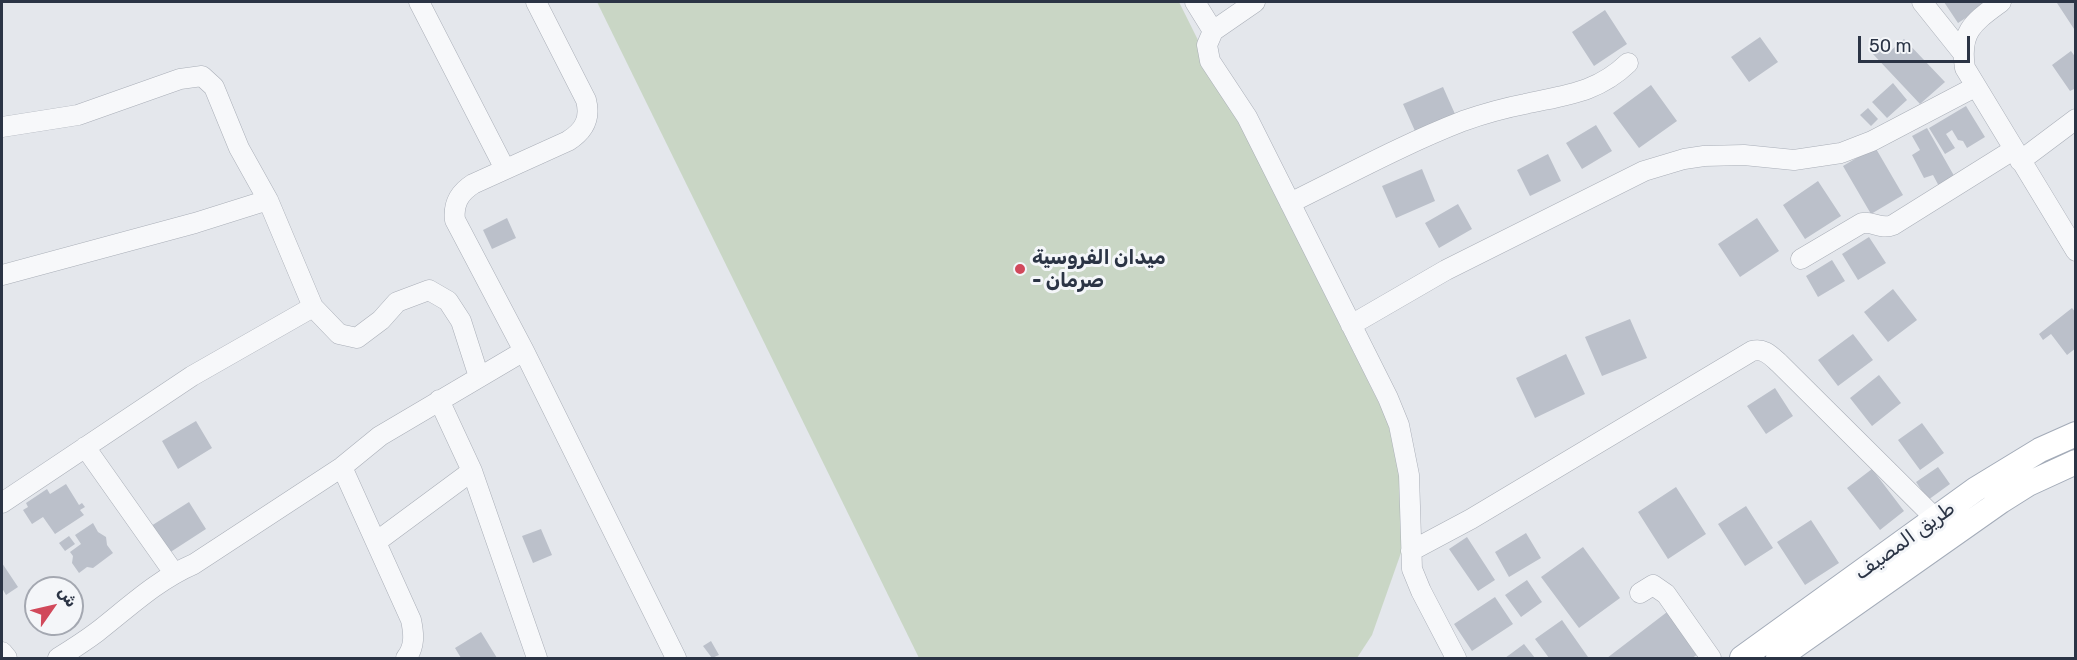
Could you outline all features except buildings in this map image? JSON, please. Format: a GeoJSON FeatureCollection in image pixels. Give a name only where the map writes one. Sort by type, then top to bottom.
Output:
{"type":"FeatureCollection","features":[{"type":"Feature","properties":{"kind":"main road","name":"طريق المصيف"},"geometry":{"type":"LineString","coordinates":[[1742,658],[1976,489],[2012,466],[2076,434]]}},
{"type":"Feature","properties":{"kind":"main road","name":"طريق المصيف"},"geometry":{"type":"LineString","coordinates":[[1778,658],[2001,501],[2028,484],[2076,462]]}},
{"type":"Feature","properties":{"kind":"street"},"geometry":{"type":"LineString","coordinates":[[419,2],[505,169]]}},
{"type":"Feature","properties":{"kind":"street"},"geometry":{"type":"LineString","coordinates":[[536,2],[586,100],[589,110],[585,126],[578,135],[465,189],[454,209],[456,220],[524,351],[676,658]]}},
{"type":"Feature","properties":{"kind":"street"},"geometry":{"type":"LineString","coordinates":[[1195,2],[1213,32]]}},
{"type":"Feature","properties":{"kind":"street"},"geometry":{"type":"LineString","coordinates":[[1255,2],[1213,32],[1207,45],[1210,61],[1247,117],[1374,369],[1399,425],[1409,475],[1412,569],[1456,658]]}},
{"type":"Feature","properties":{"kind":"street"},"geometry":{"type":"LineString","coordinates":[[1922,2],[1962,52]]}},
{"type":"Feature","properties":{"kind":"street"},"geometry":{"type":"LineString","coordinates":[[2001,2],[1977,20],[1967,31],[1962,52],[1965,68],[2076,251]]}},
{"type":"Feature","properties":{"kind":"street"},"geometry":{"type":"LineString","coordinates":[[1290,203],[1418,140],[1464,121],[1502,109],[1573,95],[1594,87],[1617,73],[1628,63]]}},
{"type":"Feature","properties":{"kind":"street"},"geometry":{"type":"LineString","coordinates":[[2,127],[78,115],[180,79],[202,76],[214,87],[239,148],[268,200],[313,307],[339,334],[357,338],[381,320],[398,302],[429,290],[448,301],[461,321],[479,377]]}},
{"type":"Feature","properties":{"kind":"street"},"geometry":{"type":"LineString","coordinates":[[1351,325],[1446,270],[1644,171],[1684,159],[1704,156],[1744,155],[1794,160],[1842,153],[1872,141],[1975,87]]}},
{"type":"Feature","properties":{"kind":"street"},"geometry":{"type":"LineString","coordinates":[[1801,259],[1862,223],[1883,227],[1893,225],[2076,119]]}},
{"type":"Feature","properties":{"kind":"street"},"geometry":{"type":"LineString","coordinates":[[2,275],[195,223],[268,200]]}},
{"type":"Feature","properties":{"kind":"street"},"geometry":{"type":"LineString","coordinates":[[2,503],[192,376],[313,307]]}},
{"type":"Feature","properties":{"kind":"street"},"geometry":{"type":"LineString","coordinates":[[1411,551],[1471,519],[1752,351],[1759,349],[1766,351],[1779,363],[1936,519]]}},
{"type":"Feature","properties":{"kind":"street"},"geometry":{"type":"LineString","coordinates":[[58,658],[97,632],[153,587],[174,573],[194,564],[342,467],[380,436],[524,351]]}},
{"type":"Feature","properties":{"kind":"street"},"geometry":{"type":"LineString","coordinates":[[440,400],[472,471],[537,658]]}},
{"type":"Feature","properties":{"kind":"street"},"geometry":{"type":"LineString","coordinates":[[85,447],[174,573]]}},
{"type":"Feature","properties":{"kind":"street"},"geometry":{"type":"LineString","coordinates":[[342,467],[411,620],[414,633],[411,652],[406,658]]}},
{"type":"Feature","properties":{"kind":"street"},"geometry":{"type":"LineString","coordinates":[[376,542],[472,471]]}},
{"type":"Feature","properties":{"kind":"street"},"geometry":{"type":"LineString","coordinates":[[1640,592],[1653,585],[1666,594],[1711,658]]}},
{"type":"Feature","properties":{"kind":"street"},"geometry":{"type":"LineString","coordinates":[[2,652],[7,658]]}},
{"type":"Feature","properties":{"kind":"green space","name":"ميدان الفروسية - صرمان"},"geometry":{"type":"Polygon","coordinates":[[[597,2],[1179,2],[1386,417],[1400,467],[1402,550],[1372,635],[1357,658],[919,658],[597,2]]]}},
{"type":"Feature","properties":{"kind":"place","name":"ميدان الفروسية - صرمان"},"geometry":{"type":"Point","coordinates":[1020,269]}}]}
